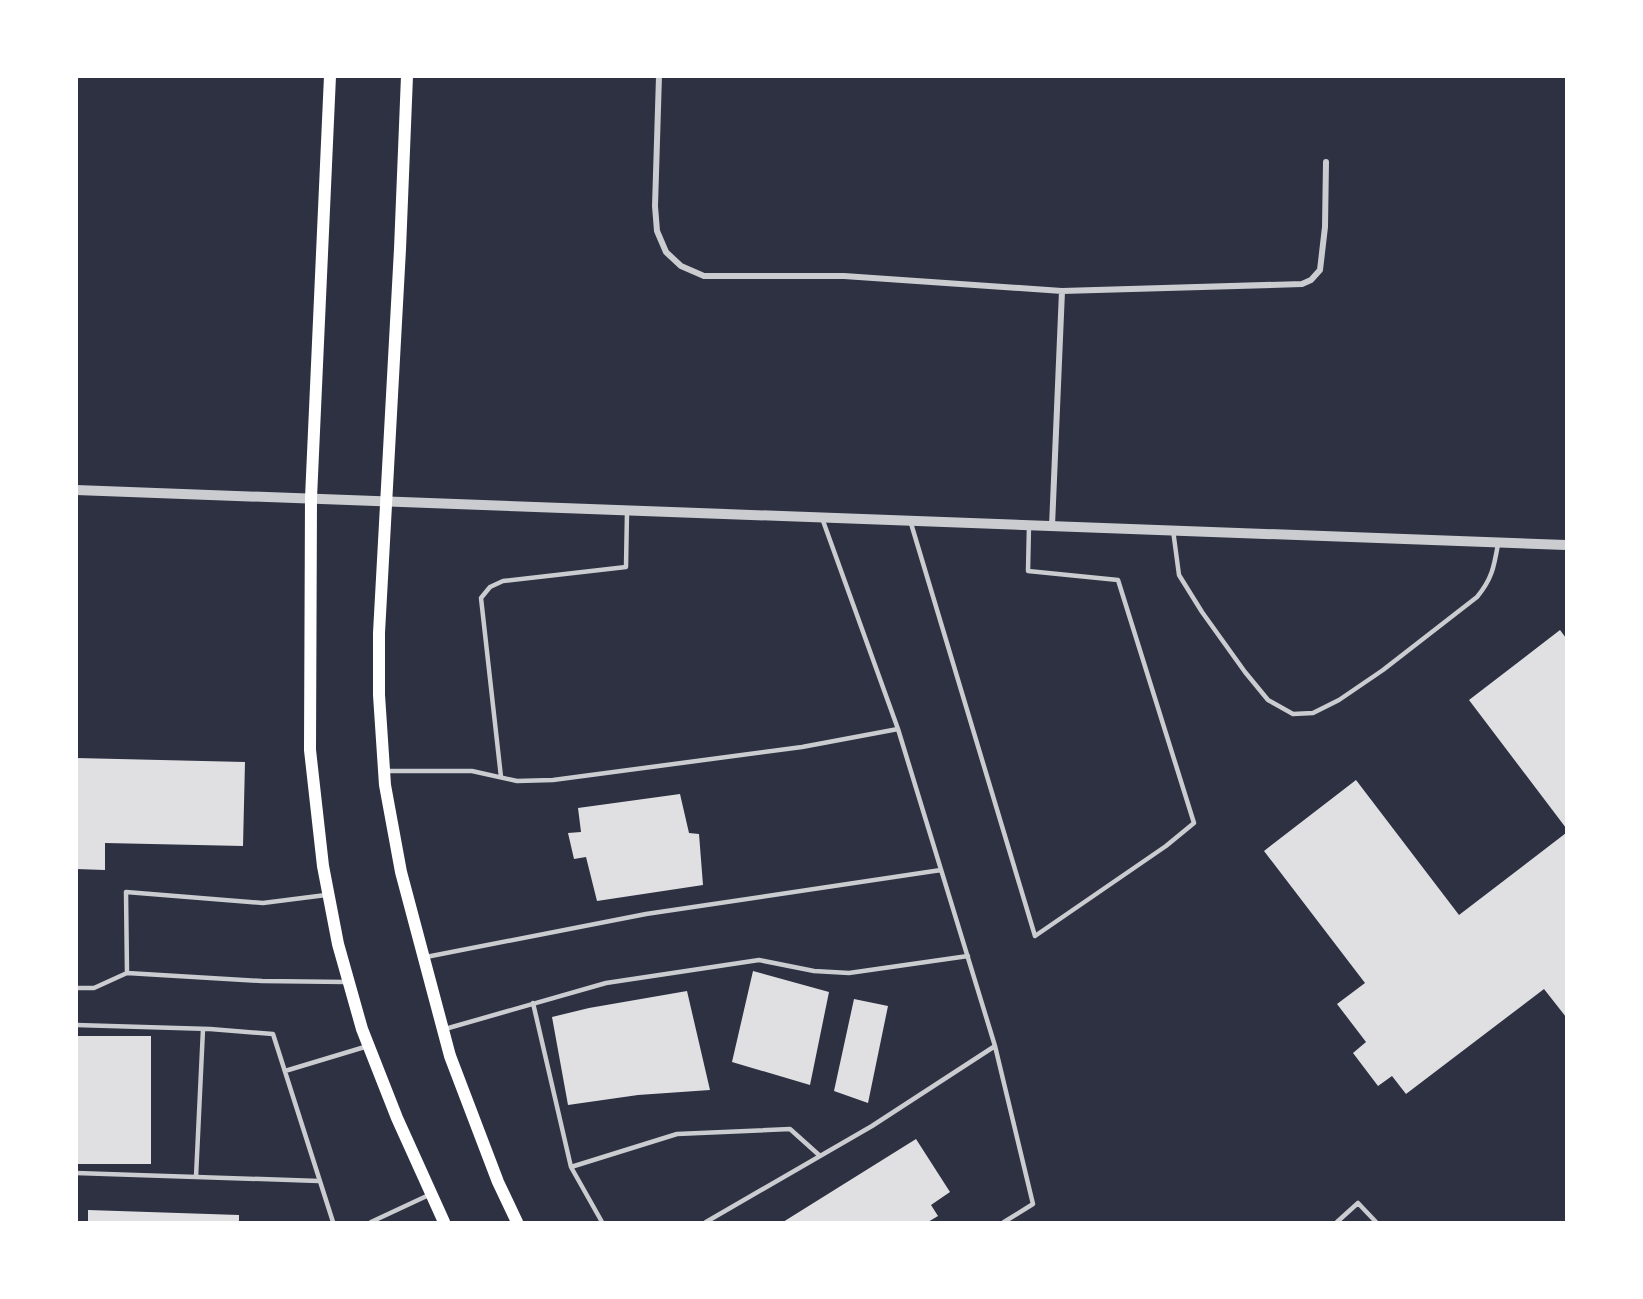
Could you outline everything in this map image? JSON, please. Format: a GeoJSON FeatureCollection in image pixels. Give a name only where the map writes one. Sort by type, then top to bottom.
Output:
{"type":"FeatureCollection","features":[{"type":"Feature","properties":{"kind":"main road"},"geometry":{"type":"LineString","coordinates":[[330,76],[311,498],[310,750],[323,866],[338,944],[369,1046],[397,1118],[444,1222]]}},
{"type":"Feature","properties":{"kind":"main road"},"geometry":{"type":"LineString","coordinates":[[407,76],[400,249],[378,633],[384,771],[401,872],[442,1029],[498,1182],[517,1222]]}},
{"type":"Feature","properties":{"kind":"street"},"geometry":{"type":"LineString","coordinates":[[659,76],[655,206],[657,231],[666,252],[681,266],[704,276],[844,276],[1062,291],[1302,284],[1311,280],[1320,270],[1325,217],[1326,162]]}},
{"type":"Feature","properties":{"kind":"street"},"geometry":{"type":"LineString","coordinates":[[1052,526],[1062,291]]}},
{"type":"Feature","properties":{"kind":"street"},"geometry":{"type":"LineString","coordinates":[[76,490],[1566,545]]}},
{"type":"Feature","properties":{"kind":"lane"},"geometry":{"type":"LineString","coordinates":[[501,777],[481,598],[490,587],[503,581],[626,567],[627,510]]}},
{"type":"Feature","properties":{"kind":"lane"},"geometry":{"type":"LineString","coordinates":[[822,517],[898,729],[995,1046],[1033,1204],[1004,1222]]}},
{"type":"Feature","properties":{"kind":"lane"},"geometry":{"type":"LineString","coordinates":[[910,520],[1035,936],[1166,846],[1194,823],[1118,580],[1028,571],[1029,525]]}},
{"type":"Feature","properties":{"kind":"lane"},"geometry":{"type":"LineString","coordinates":[[1173,530],[1179,575],[1202,612],[1268,700],[1293,714],[1313,713],[1339,700],[1383,670],[1477,597],[1488,583],[1494,568],[1498,542]]}},
{"type":"Feature","properties":{"kind":"lane"},"geometry":{"type":"LineString","coordinates":[[384,771],[472,771],[517,781],[576,777],[802,747],[898,729]]}},
{"type":"Feature","properties":{"kind":"lane"},"geometry":{"type":"LineString","coordinates":[[424,957],[646,914],[941,870]]}},
{"type":"Feature","properties":{"kind":"lane"},"geometry":{"type":"LineString","coordinates":[[127,973],[126,892],[263,903],[329,895]]}},
{"type":"Feature","properties":{"kind":"lane"},"geometry":{"type":"LineString","coordinates":[[442,1029],[606,983],[759,960],[814,971],[849,973],[968,956]]}},
{"type":"Feature","properties":{"kind":"lane"},"geometry":{"type":"LineString","coordinates":[[76,988],[94,988],[127,973],[262,981],[349,982]]}},
{"type":"Feature","properties":{"kind":"lane"},"geometry":{"type":"LineString","coordinates":[[533,1003],[570,1167],[602,1222]]}},
{"type":"Feature","properties":{"kind":"lane"},"geometry":{"type":"LineString","coordinates":[[76,1025],[203,1029],[273,1034],[333,1222]]}},
{"type":"Feature","properties":{"kind":"lane"},"geometry":{"type":"LineString","coordinates":[[196,1177],[203,1029]]}},
{"type":"Feature","properties":{"kind":"lane"},"geometry":{"type":"LineString","coordinates":[[285,1071],[369,1046]]}},
{"type":"Feature","properties":{"kind":"lane"},"geometry":{"type":"LineString","coordinates":[[706,1222],[872,1126],[995,1046]]}},
{"type":"Feature","properties":{"kind":"lane"},"geometry":{"type":"LineString","coordinates":[[570,1167],[677,1134],[790,1129],[819,1155]]}},
{"type":"Feature","properties":{"kind":"lane"},"geometry":{"type":"LineString","coordinates":[[76,1173],[319,1181]]}},
{"type":"Feature","properties":{"kind":"lane"},"geometry":{"type":"LineString","coordinates":[[370,1222],[431,1194]]}},
{"type":"Feature","properties":{"kind":"lane"},"geometry":{"type":"LineString","coordinates":[[1337,1222],[1358,1203],[1376,1222]]}},
{"type":"Feature","properties":{"kind":"building"},"geometry":{"type":"Polygon","coordinates":[[[1560,630],[1566,638],[1566,828],[1469,700],[1560,630]]]}},
{"type":"Feature","properties":{"kind":"building"},"geometry":{"type":"Polygon","coordinates":[[[76,758],[245,762],[243,846],[105,843],[105,870],[76,869],[76,758]]]}},
{"type":"Feature","properties":{"kind":"building"},"geometry":{"type":"Polygon","coordinates":[[[1356,780],[1459,915],[1566,833],[1566,1017],[1544,989],[1406,1094],[1392,1076],[1378,1086],[1353,1053],[1366,1042],[1337,1004],[1365,983],[1264,851],[1356,780]]]}},
{"type":"Feature","properties":{"kind":"building"},"geometry":{"type":"Polygon","coordinates":[[[680,794],[689,833],[699,834],[703,885],[597,901],[586,857],[574,859],[568,833],[581,832],[578,808],[680,794]]]}},
{"type":"Feature","properties":{"kind":"building"},"geometry":{"type":"Polygon","coordinates":[[[753,971],[829,992],[810,1085],[732,1062],[753,971]]]}},
{"type":"Feature","properties":{"kind":"building"},"geometry":{"type":"Polygon","coordinates":[[[687,991],[710,1090],[638,1095],[568,1105],[552,1017],[589,1008],[687,991]]]}},
{"type":"Feature","properties":{"kind":"building"},"geometry":{"type":"Polygon","coordinates":[[[854,999],[888,1006],[868,1103],[834,1091],[854,999]]]}},
{"type":"Feature","properties":{"kind":"building"},"geometry":{"type":"Polygon","coordinates":[[[76,1036],[151,1036],[151,1164],[76,1164],[76,1036]]]}},
{"type":"Feature","properties":{"kind":"building"},"geometry":{"type":"Polygon","coordinates":[[[916,1139],[950,1192],[931,1205],[938,1216],[928,1222],[783,1222],[916,1139]]]}},
{"type":"Feature","properties":{"kind":"building"},"geometry":{"type":"Polygon","coordinates":[[[88,1210],[239,1215],[239,1222],[88,1222],[88,1210]]]}}]}
